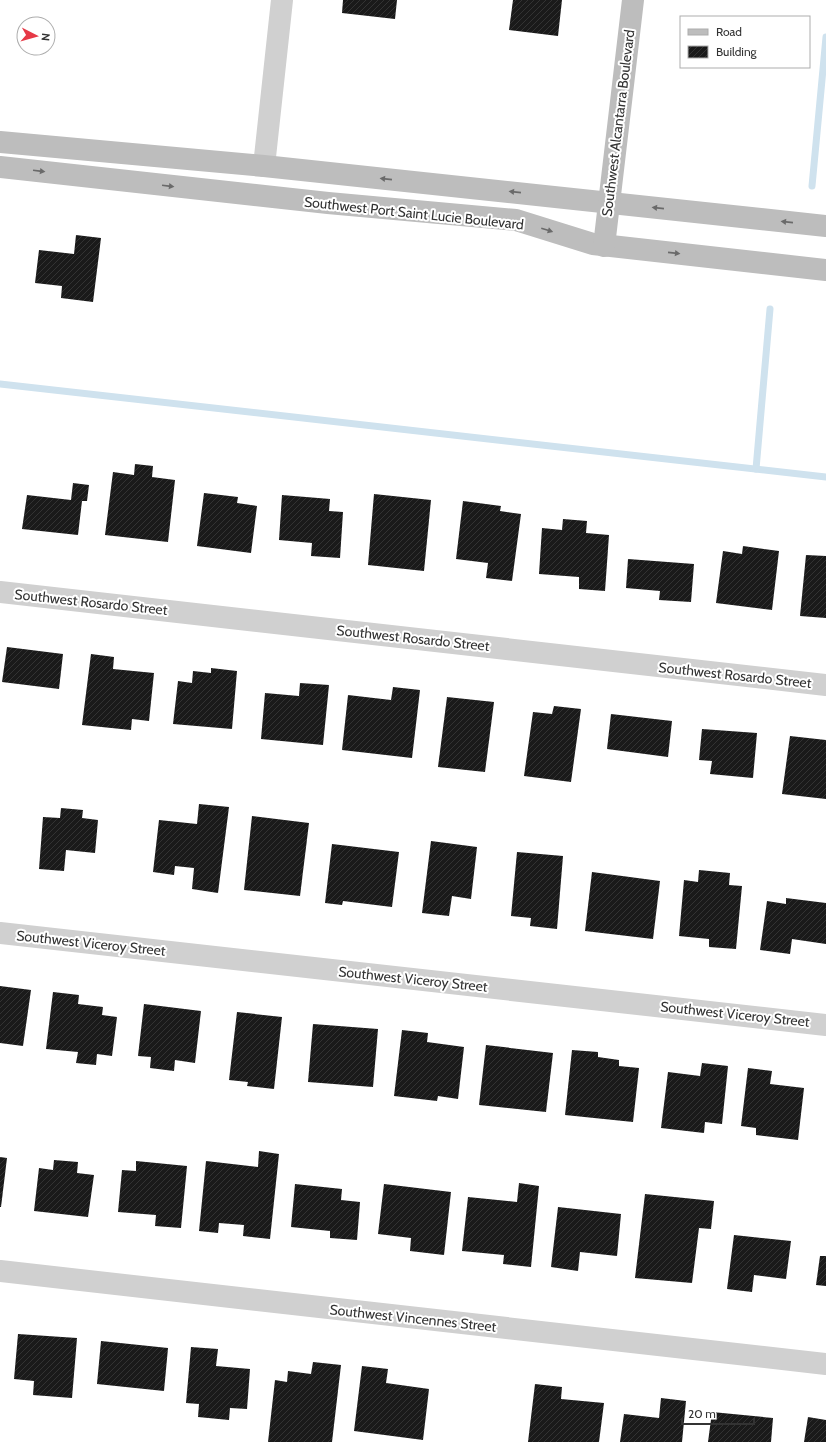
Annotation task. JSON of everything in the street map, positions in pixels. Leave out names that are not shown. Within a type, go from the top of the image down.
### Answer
[{"type":"main road","name":"Southwest Alcantarra Boulevard","points":[[604,246],[633,0]]},
{"type":"main road","points":[[0,142],[264,166],[826,226]]},
{"type":"main road","name":"Southwest Port Saint Lucie Boulevard","points":[[0,167],[313,202],[516,220],[604,246],[826,270]]},
{"type":"street","points":[[264,166],[282,0]]},
{"type":"street","name":"Southwest Rosardo Street","points":[[0,592],[826,685]]},
{"type":"street","name":"Southwest Viceroy Street","points":[[0,933],[826,1024]]},
{"type":"street","name":"Southwest Vincennes Street","points":[[0,1271],[826,1364]]},
{"type":"building","points":[[343,0],[397,0],[395,19],[342,13]]},
{"type":"building","points":[[513,0],[562,0],[558,36],[509,30]]},
{"type":"building","points":[[76,235],[101,238],[93,302],[61,298],[62,286],[35,283],[39,250],[74,254]]},
{"type":"building","points":[[135,464],[153,466],[152,477],[175,480],[168,542],[105,535],[113,472],[134,475]]},
{"type":"building","points":[[73,483],[89,485],[87,501],[82,501],[78,535],[22,529],[27,495],[71,500]]},
{"type":"building","points":[[204,493],[238,497],[237,503],[257,506],[251,553],[197,546]]},
{"type":"building","points":[[374,494],[431,500],[424,571],[368,565]]},
{"type":"building","points":[[282,495],[330,499],[329,511],[343,512],[340,558],[311,556],[312,543],[279,540]]},
{"type":"building","points":[[463,501],[501,506],[500,511],[521,514],[512,581],[486,578],[488,563],[456,559]]},
{"type":"building","points":[[563,519],[587,521],[586,533],[609,535],[605,591],[579,589],[579,577],[539,574],[542,528],[562,530]]},
{"type":"building","points":[[743,546],[779,551],[772,610],[716,603],[723,551],[742,554]]},
{"type":"building","points":[[806,555],[826,556],[826,618],[800,616]]},
{"type":"building","points":[[628,559],[694,564],[691,602],[659,600],[660,591],[626,588]]},
{"type":"building","points":[[7,647],[63,654],[59,689],[2,682]]},
{"type":"building","points":[[91,654],[114,657],[113,669],[154,673],[149,721],[132,719],[131,730],[82,725]]},
{"type":"building","points":[[211,668],[237,671],[232,729],[173,724],[178,681],[192,683],[193,671],[211,673]]},
{"type":"building","points":[[300,683],[329,685],[323,745],[261,739],[265,693],[299,696]]},
{"type":"building","points":[[393,687],[420,690],[412,758],[342,750],[348,695],[391,700]]},
{"type":"building","points":[[447,697],[494,702],[485,772],[438,767]]},
{"type":"building","points":[[554,706],[581,709],[571,782],[524,776],[533,712],[552,714]]},
{"type":"building","points":[[611,714],[672,721],[668,757],[607,749]]},
{"type":"building","points":[[702,729],[757,733],[753,778],[710,774],[712,761],[699,760]]},
{"type":"building","points":[[790,736],[826,740],[826,799],[782,794]]},
{"type":"building","points":[[199,804],[229,807],[218,893],[192,889],[194,868],[175,866],[174,875],[153,872],[159,820],[197,824]]},
{"type":"building","points":[[61,808],[83,810],[82,818],[98,820],[95,853],[66,850],[64,871],[39,869],[43,817],[60,818]]},
{"type":"building","points":[[252,816],[309,823],[300,896],[244,890]]},
{"type":"building","points":[[431,841],[477,847],[471,899],[452,896],[449,916],[422,913]]},
{"type":"building","points":[[332,844],[399,852],[392,907],[343,901],[342,905],[325,903]]},
{"type":"building","points":[[517,852],[563,856],[557,929],[530,926],[531,918],[511,916]]},
{"type":"building","points":[[699,870],[730,873],[729,885],[742,886],[736,949],[709,947],[709,939],[679,936],[684,880],[698,882]]},
{"type":"building","points":[[592,872],[660,881],[653,939],[585,931]]},
{"type":"building","points":[[786,898],[826,903],[826,944],[792,939],[790,954],[760,950],[767,901],[786,904]]},
{"type":"building","points":[[0,986],[31,990],[23,1046],[0,1043]]},
{"type":"building","points":[[53,992],[79,995],[78,1004],[103,1007],[102,1015],[117,1017],[112,1056],[97,1054],[96,1065],[76,1063],[78,1052],[46,1049]]},
{"type":"building","points":[[144,1004],[201,1011],[195,1063],[175,1060],[174,1071],[150,1068],[151,1057],[138,1056]]},
{"type":"building","points":[[237,1012],[282,1017],[274,1089],[247,1086],[248,1082],[229,1080]]},
{"type":"building","points":[[313,1024],[378,1029],[373,1087],[308,1082]]},
{"type":"building","points":[[402,1030],[428,1033],[427,1042],[464,1047],[458,1099],[438,1096],[437,1101],[394,1096]]},
{"type":"building","points":[[486,1045],[553,1053],[546,1112],[479,1105]]},
{"type":"building","points":[[572,1050],[598,1052],[598,1057],[619,1060],[619,1066],[639,1068],[633,1122],[565,1115]]},
{"type":"building","points":[[702,1063],[728,1066],[722,1124],[705,1122],[704,1133],[661,1128],[668,1072],[700,1076]]},
{"type":"building","points":[[748,1068],[772,1071],[770,1084],[804,1088],[798,1140],[756,1135],[756,1128],[741,1126]]},
{"type":"building","points":[[259,1151],[279,1154],[270,1239],[243,1236],[244,1225],[219,1223],[218,1233],[199,1231],[206,1161],[258,1167]]},
{"type":"building","points":[[0,1157],[7,1158],[1,1207],[0,1207]]},
{"type":"building","points":[[54,1160],[78,1162],[77,1173],[94,1175],[88,1217],[34,1211],[39,1168],[53,1170]]},
{"type":"building","points":[[136,1161],[187,1166],[181,1228],[155,1226],[156,1215],[118,1212],[122,1170],[136,1171]]},
{"type":"building","points":[[519,1183],[539,1186],[531,1267],[503,1264],[504,1255],[462,1251],[468,1197],[517,1202]]},
{"type":"building","points":[[295,1184],[342,1189],[341,1200],[360,1202],[357,1240],[330,1238],[330,1231],[291,1227]]},
{"type":"building","points":[[384,1184],[451,1192],[444,1255],[410,1251],[411,1238],[378,1234]]},
{"type":"building","points":[[645,1194],[714,1201],[711,1229],[699,1228],[692,1283],[635,1278]]},
{"type":"building","points":[[558,1207],[621,1214],[617,1256],[580,1252],[578,1271],[551,1267]]},
{"type":"building","points":[[734,1235],[791,1241],[786,1279],[754,1275],[752,1292],[727,1289]]},
{"type":"building","points":[[820,1256],[826,1256],[826,1286],[816,1285]]},
{"type":"building","points":[[18,1334],[77,1338],[72,1398],[33,1395],[34,1381],[14,1379]]},
{"type":"building","points":[[101,1341],[168,1348],[164,1391],[97,1384]]},
{"type":"building","points":[[191,1347],[218,1349],[216,1366],[250,1369],[247,1409],[230,1408],[229,1420],[198,1417],[199,1404],[186,1403]]},
{"type":"building","points":[[313,1362],[341,1365],[332,1442],[268,1442],[275,1380],[287,1382],[288,1371],[311,1374]]},
{"type":"building","points":[[362,1366],[388,1369],[386,1383],[429,1389],[423,1440],[354,1431]]},
{"type":"building","points":[[535,1384],[562,1387],[561,1399],[604,1403],[599,1442],[528,1442]]},
{"type":"building","points":[[661,1398],[686,1401],[682,1442],[620,1442],[624,1414],[659,1418]]},
{"type":"building","points":[[712,1412],[773,1418],[771,1442],[708,1442]]},
{"type":"building","points":[[808,1417],[826,1420],[826,1442],[804,1442]]},
{"type":"waterway","points":[[812,186],[826,37]]},
{"type":"waterway","points":[[756,469],[770,309]]},
{"type":"waterway","points":[[0,384],[826,477]]}]
